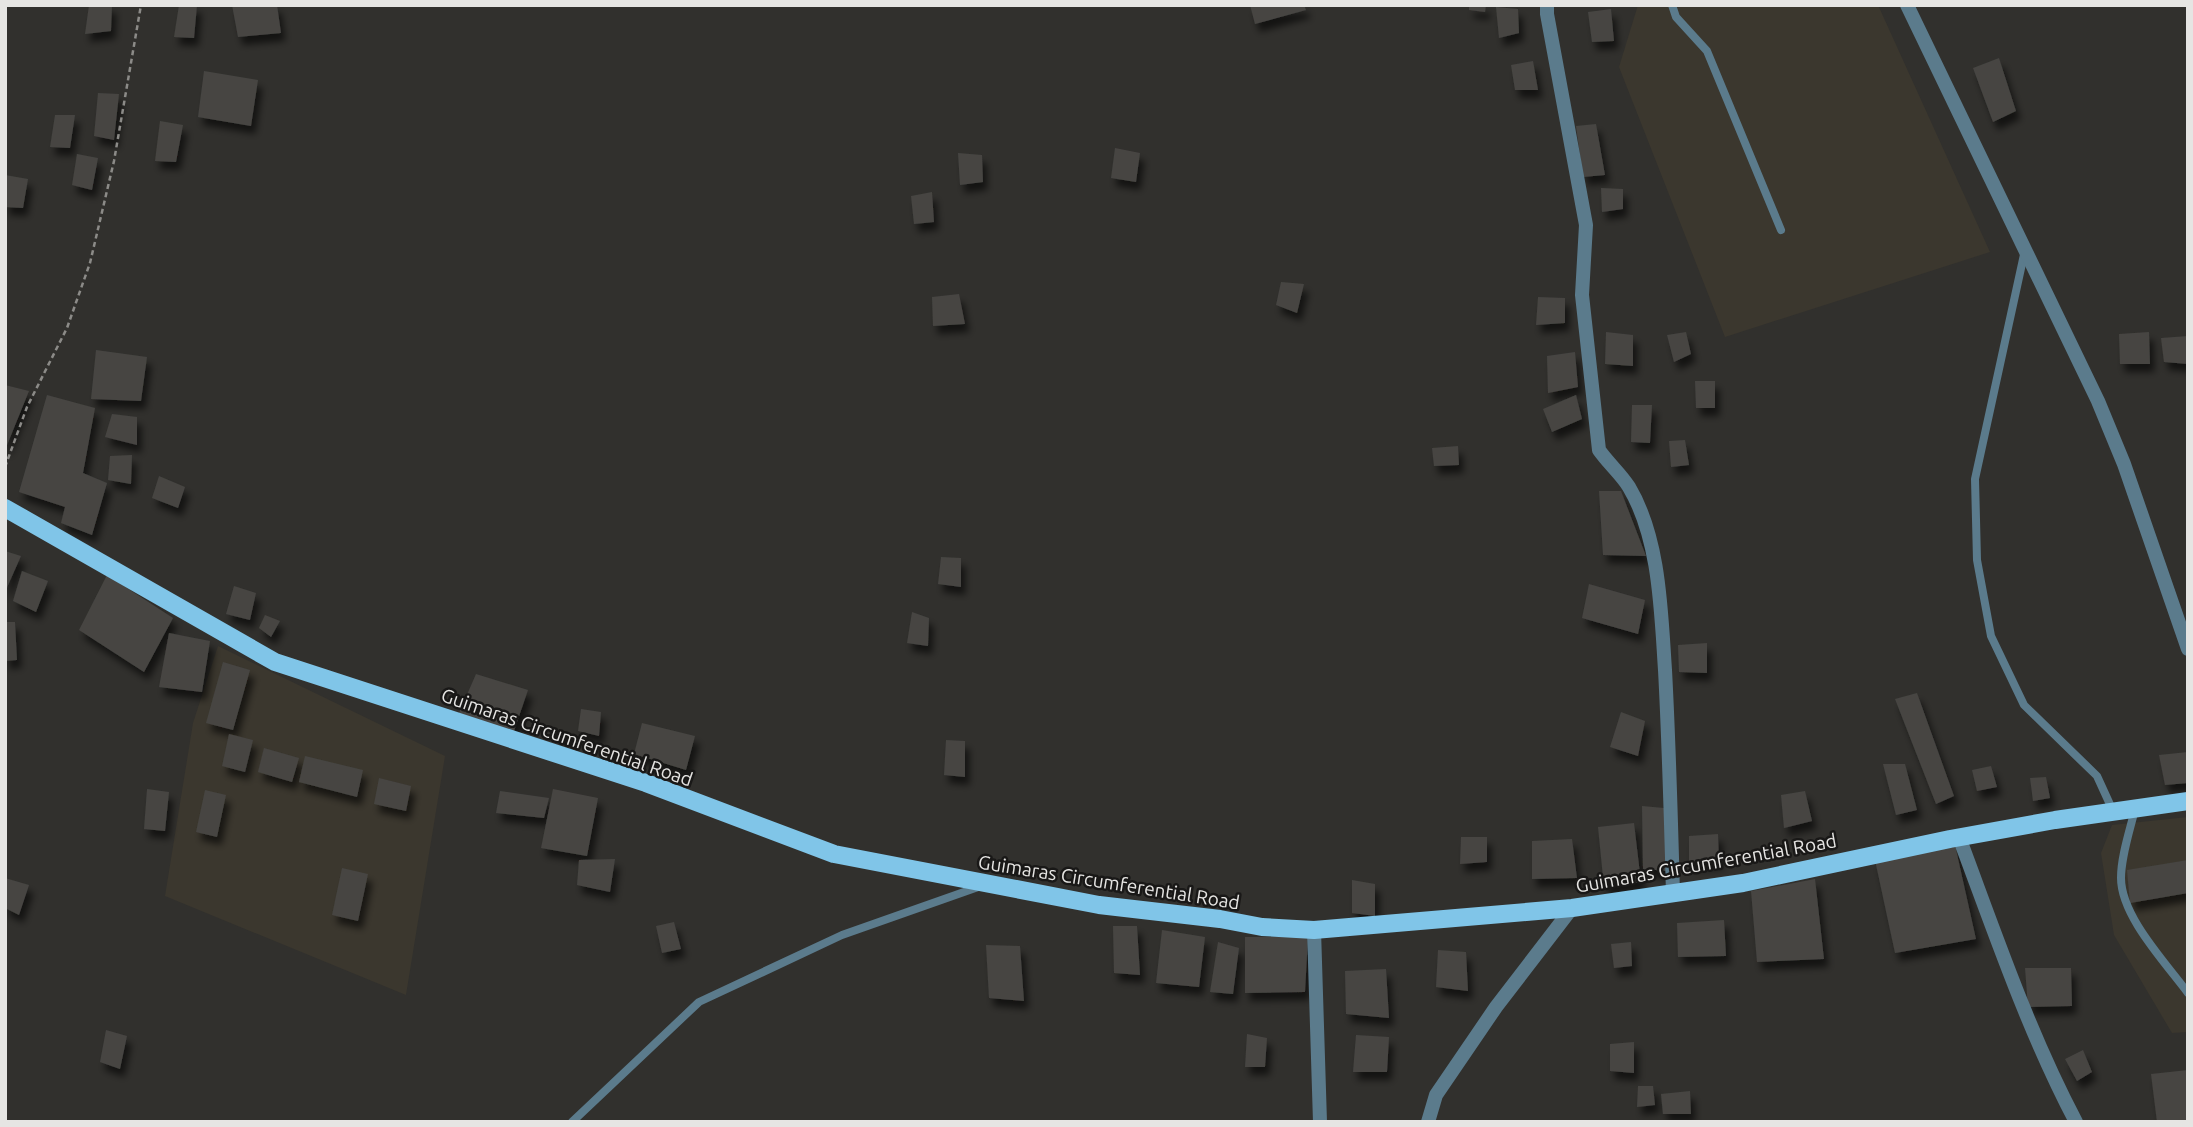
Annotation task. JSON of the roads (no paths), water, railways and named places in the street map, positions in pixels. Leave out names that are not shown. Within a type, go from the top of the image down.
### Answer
[{"type":"main road","name":"Guimaras Circumferential Road","points":[[5,508],[275,663],[646,783],[834,854],[1099,905],[1220,919],[1262,927],[1314,930],[1572,908],[1743,883],[1959,837],[2188,801]]},
{"type":"street","points":[[1547,5],[1586,225],[1583,295],[1599,450],[1629,486],[1644,523],[1658,573],[1670,758],[1673,894]]},
{"type":"street","points":[[1907,5],[2093,390],[2124,464],[2188,649]]},
{"type":"street","points":[[1959,837],[2030,1025],[2057,1087],[2076,1122]]},
{"type":"street","points":[[1428,1122],[1436,1095],[1496,1007],[1572,908]]},
{"type":"street","points":[[1314,930],[1321,1122]]},
{"type":"lane","points":[[1672,5],[1676,17],[1707,51],[1781,230]]},
{"type":"lane","points":[[2025,247],[1975,480],[1977,559],[1991,636],[2024,705],[2097,776],[2113,811]]},
{"type":"lane","points":[[2135,809],[2120,875],[2123,898],[2130,915],[2188,993]]},
{"type":"lane","points":[[572,1122],[699,1002],[842,935],[984,885]]}]
